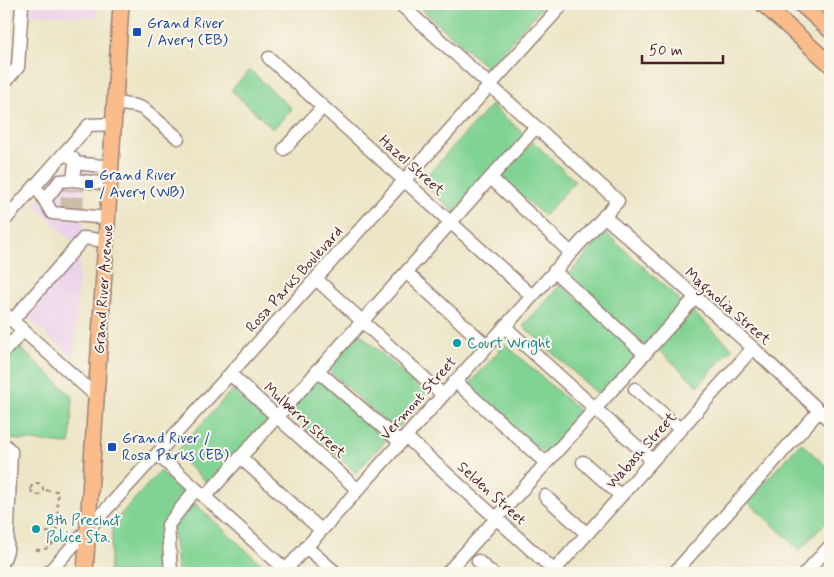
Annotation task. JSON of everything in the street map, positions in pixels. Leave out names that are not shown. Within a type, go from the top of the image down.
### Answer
[{"type":"main road","name":"Grand River Avenue","points":[[84,573],[121,4]]},
{"type":"main road","points":[[763,4],[830,64]]},
{"type":"main road","points":[[802,4],[830,30]]},
{"type":"street","points":[[4,83],[18,67],[22,4]]},
{"type":"street","points":[[171,573],[168,525],[240,457],[536,127],[400,4]]},
{"type":"street","name":"Rosa Parks Boulevard","points":[[48,573],[563,4]]},
{"type":"street","name":"Hazel Street","points":[[269,58],[532,296]]},
{"type":"street","points":[[115,103],[144,109],[178,138]]},
{"type":"street","points":[[284,149],[323,107]]},
{"type":"street","points":[[4,220],[89,125],[114,124]]},
{"type":"street","name":"Vermont Street","points":[[284,572],[618,201],[536,127]]},
{"type":"street","points":[[64,154],[73,158],[75,163],[73,186]]},
{"type":"street","points":[[75,163],[111,167]]},
{"type":"street","points":[[491,178],[571,253]]},
{"type":"street","points":[[44,200],[60,181],[73,186],[110,184]]},
{"type":"street","points":[[34,187],[52,212],[71,212],[108,218]]},
{"type":"street","name":"Magnolia Street","points":[[604,216],[753,348],[830,421]]},
{"type":"street","points":[[96,396],[8,317],[84,238],[106,241]]},
{"type":"street","points":[[554,271],[645,354]]},
{"type":"street","points":[[406,272],[487,346]]},
{"type":"street","points":[[316,279],[443,394]]},
{"type":"street","points":[[447,573],[695,298]]},
{"type":"street","points":[[505,327],[652,460]]},
{"type":"street","points":[[4,351],[23,331]]},
{"type":"street","name":"Wabash Street","points":[[554,572],[753,348]]},
{"type":"street","name":"Selden Street","points":[[317,370],[403,439],[554,572]]},
{"type":"street","name":"Mulberry Street","points":[[230,374],[358,490]]},
{"type":"street","points":[[455,381],[546,463]]},
{"type":"street","points":[[635,388],[681,430]]},
{"type":"street","points":[[674,573],[819,411]]},
{"type":"street","points":[[4,444],[11,451],[7,551],[4,558]]},
{"type":"street","points":[[157,454],[284,572]]},
{"type":"street","points":[[240,457],[321,530]]},
{"type":"street","points":[[583,462],[621,496]]},
{"type":"street","points":[[545,496],[587,534]]},
{"type":"street","points":[[805,573],[830,546]]},
{"type":"street","points":[[306,547],[336,573]]},
{"type":"street","points":[[478,561],[492,573]]},
{"type":"path","points":[[37,482],[42,485],[43,490],[41,494],[36,495],[31,492],[31,487],[37,482]]},
{"type":"path","points":[[36,550],[50,547],[54,541],[55,533],[58,492],[43,490]]},
{"type":"path","points":[[46,532],[55,533]]},
{"type":"shaded area","points":[[30,4],[97,4],[96,17],[29,14]]},
{"type":"shaded area","points":[[83,150],[87,152],[83,234],[73,242],[34,205]]},
{"type":"shaded area","points":[[80,250],[74,358],[23,314]]},
{"type":"green space","points":[[416,4],[545,4],[487,68]]},
{"type":"green space","points":[[250,70],[292,109],[273,129],[231,90]]},
{"type":"green space","points":[[491,105],[525,135],[455,213],[421,182]]},
{"type":"green space","points":[[533,142],[575,181],[544,216],[501,177]]},
{"type":"green space","points":[[606,233],[683,303],[645,346],[567,276]]},
{"type":"green space","points":[[561,284],[638,354],[600,396],[523,326]]},
{"type":"green space","points":[[691,310],[732,348],[698,386],[657,348]]},
{"type":"green space","points":[[359,333],[427,395],[395,431],[326,368]]},
{"type":"green space","points":[[16,344],[73,397],[70,444],[8,439],[4,436],[4,358]]},
{"type":"green space","points":[[505,344],[583,414],[546,455],[468,386]]},
{"type":"green space","points":[[320,376],[388,438],[356,473],[288,410]]},
{"type":"green space","points":[[232,390],[267,422],[210,485],[175,454]]},
{"type":"green space","points":[[801,443],[830,470],[830,518],[800,550],[747,501]]},
{"type":"green space","points":[[160,471],[186,496],[164,527],[167,573],[109,573],[113,523]]},
{"type":"green space","points":[[192,501],[268,570],[265,573],[178,573],[172,527]]},
{"type":"tunnel","points":[[66,209],[68,189]]},
{"type":"tunnel","points":[[77,209],[78,189]]},
{"type":"place","name":"Grand River / Avery (EB)","points":[[137,32]]},
{"type":"place","name":"Grand River / Avery (WB)","points":[[89,184]]},
{"type":"place","name":"Court Wright","points":[[457,343]]},
{"type":"place","name":"Grand River / Rosa Parks (EB)","points":[[112,447]]},
{"type":"place","name":"8th Precinct Police Sta.","points":[[36,529]]}]
